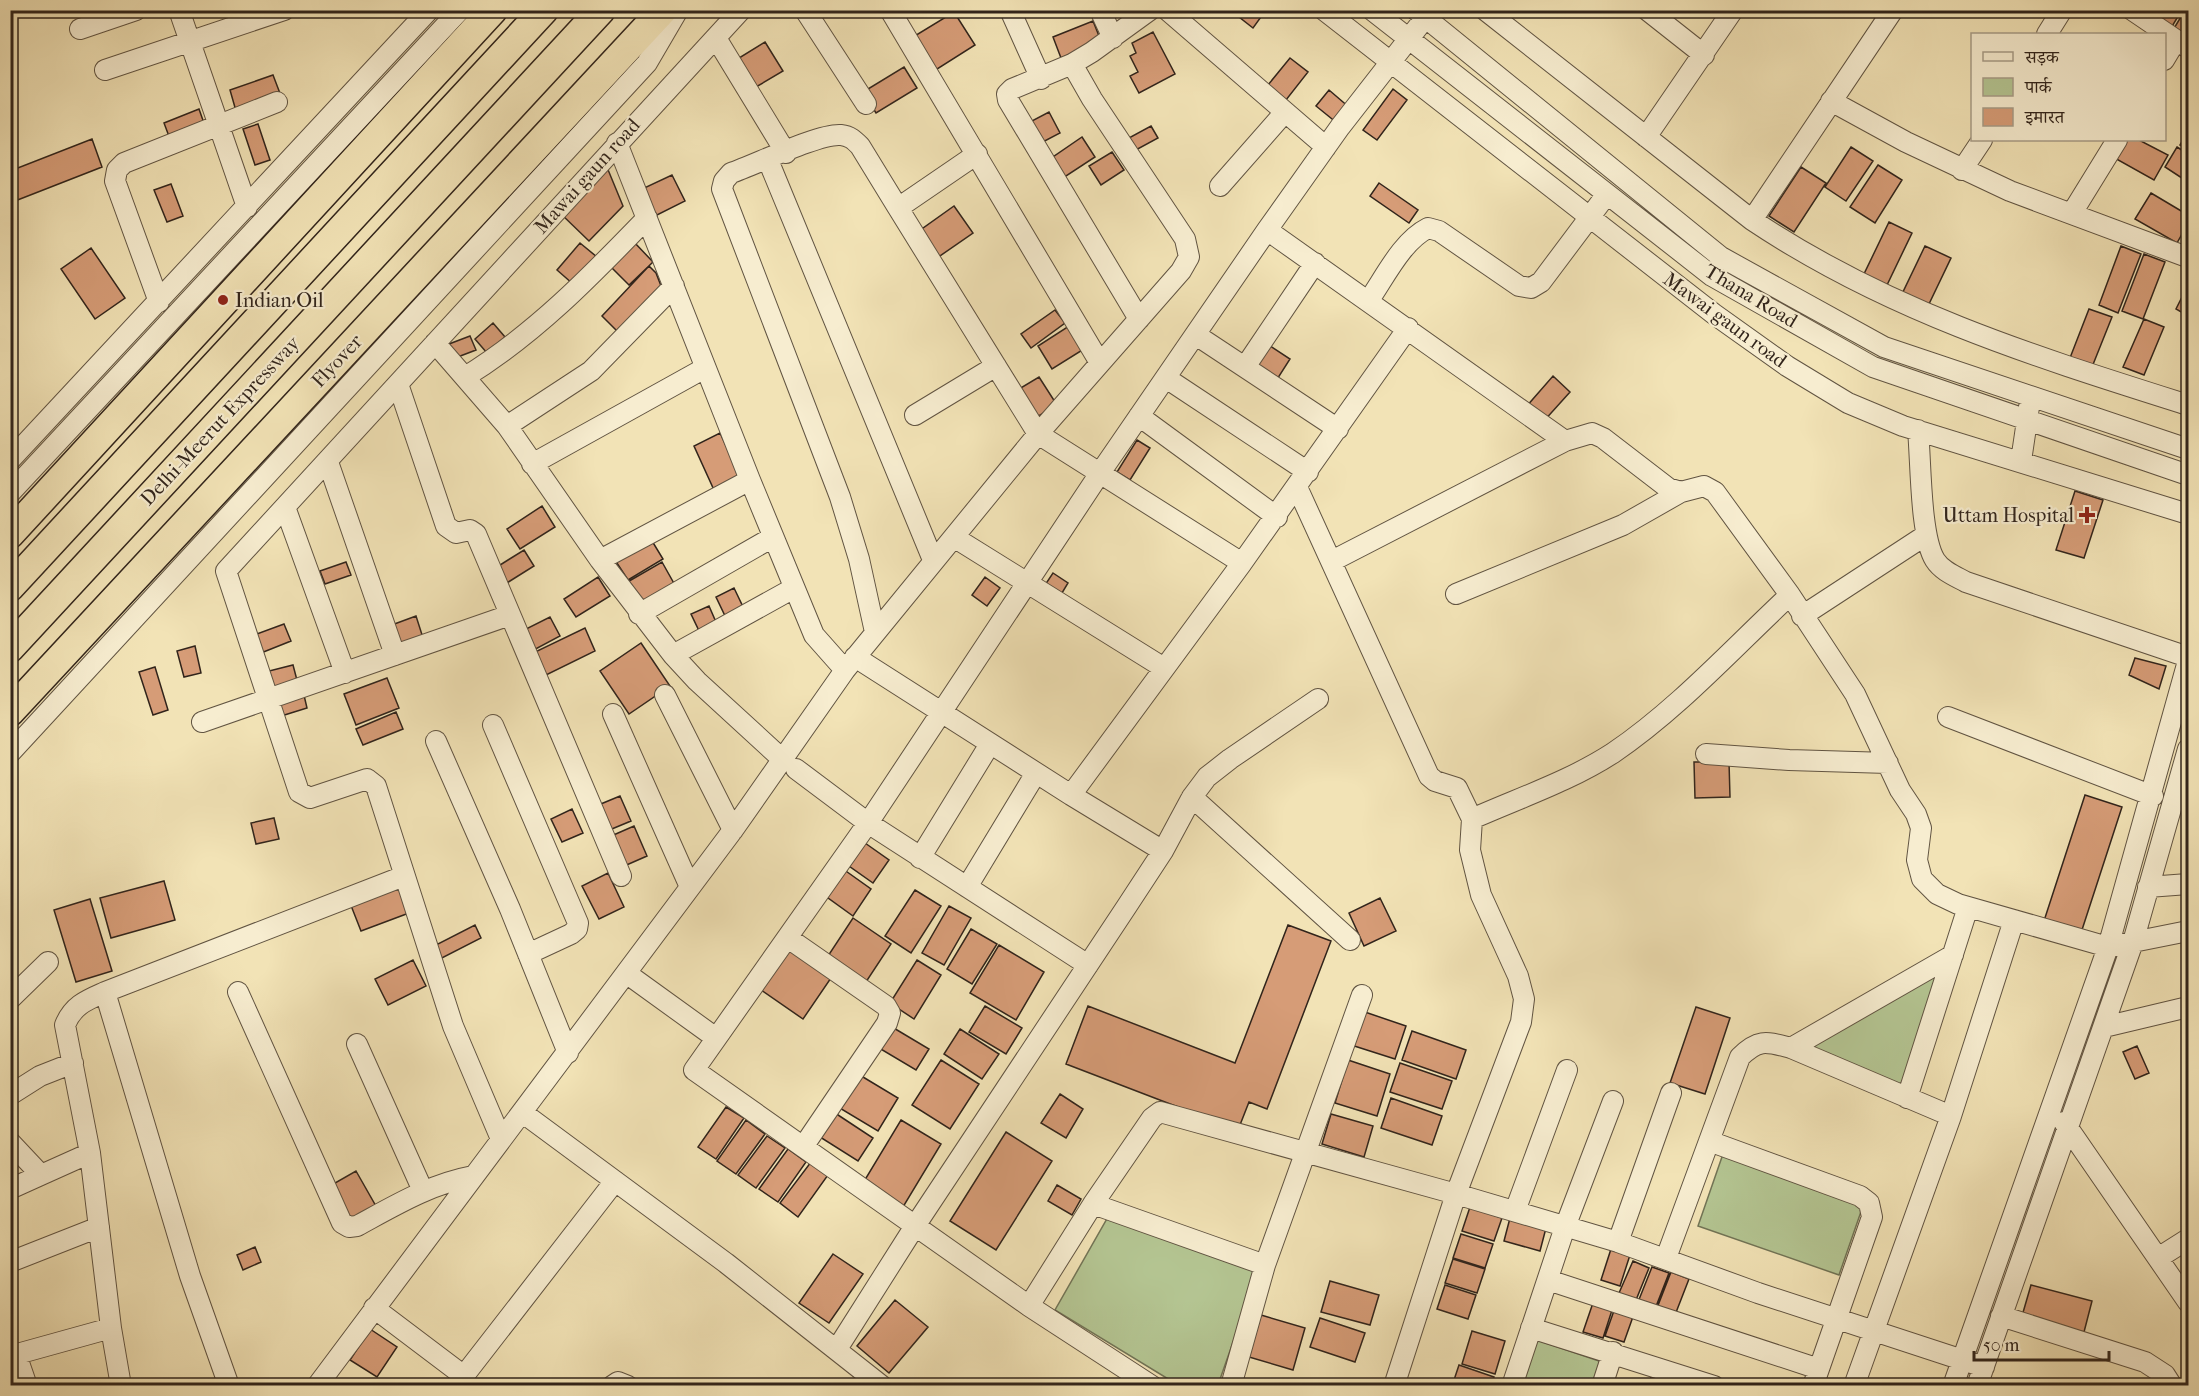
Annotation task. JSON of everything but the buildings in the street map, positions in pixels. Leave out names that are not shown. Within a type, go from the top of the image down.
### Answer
[{"type":"highway","points":[[10,534],[493,10]]},
{"type":"highway","name":"Delhi-Meerut Expressway","points":[[10,587],[544,10]]},
{"type":"highway","name":"Delhi-Meerut Expressway","points":[[10,648],[601,10]]},
{"type":"highway","name":"Flyover","points":[[10,712],[663,10]]},
{"type":"street","points":[[80,29],[136,10]]},
{"type":"street","points":[[179,10],[217,126],[247,207]]},
{"type":"street","points":[[105,70],[189,43],[249,16],[284,10]]},
{"type":"street","points":[[10,460],[429,10]]},
{"type":"street","points":[[10,493],[460,10]]},
{"type":"street","points":[[10,753],[647,63],[678,10]]},
{"type":"street","name":"Mawai gaun road","points":[[270,699],[226,571],[741,10]]},
{"type":"street","points":[[805,10],[866,104]]},
{"type":"street","points":[[890,10],[1100,363]]},
{"type":"street","points":[[1010,10],[1041,79]]},
{"type":"street","points":[[1100,10],[1113,38]]},
{"type":"street","points":[[1139,319],[1008,100],[1008,94],[1012,90],[1072,64],[1113,38],[1150,10]]},
{"type":"street","points":[[1167,10],[1326,147]]},
{"type":"street","name":"Mawai gaun road","points":[[1323,10],[1589,218],[1787,366],[1848,403],[1918,430],[2188,514]]},
{"type":"street","name":"Thana Road","points":[[1372,10],[1712,276],[1873,367],[2188,475]]},
{"type":"street","points":[[1485,10],[1752,220],[1798,251],[1861,285],[1922,313],[2058,363],[2188,405]]},
{"type":"street","points":[[1647,10],[1704,55]]},
{"type":"street","points":[[1647,137],[1733,10]]},
{"type":"street","points":[[1752,220],[1893,10]]},
{"type":"street","points":[[2048,33],[2062,10]]},
{"type":"street","points":[[2132,10],[2166,33]]},
{"type":"street","points":[[1152,1386],[1029,1306],[694,1070],[868,823],[1028,586],[1139,416],[1326,147],[1408,40],[1420,14]]},
{"type":"street","name":"Thana Road","points":[[1420,14],[1721,257],[1884,347],[2188,449]]},
{"type":"street","points":[[2166,33],[2182,44],[2166,58]]},
{"type":"street","points":[[716,38],[786,153]]},
{"type":"street","points":[[317,1386],[472,1176],[568,1053],[690,886],[788,764],[850,663],[1038,434],[1181,271],[1189,257],[1189,247],[1072,64]]},
{"type":"street","points":[[1831,101],[1905,142],[2010,191],[2187,257],[2188,254]]},
{"type":"street","points":[[159,302],[116,181],[117,170],[124,163],[277,102]]},
{"type":"street","points":[[1220,186],[1285,112]]},
{"type":"street","points":[[875,632],[859,559],[840,497],[810,414],[724,198],[724,181],[731,173],[822,138],[840,135],[852,138],[1038,434],[1242,563]]},
{"type":"street","points":[[1962,170],[1981,141]]},
{"type":"street","points":[[2072,213],[2116,141]]},
{"type":"street","points":[[617,143],[705,368],[814,635],[850,663],[942,714],[1162,851]]},
{"type":"street","points":[[897,208],[977,154]]},
{"type":"street","points":[[768,160],[933,560]]},
{"type":"street","points":[[1369,300],[1409,244],[1419,233],[1428,228],[1439,231],[1519,286],[1531,288],[1541,282],[1607,194]]},
{"type":"street","points":[[465,377],[503,354],[536,328],[647,218]]},
{"type":"street","points":[[1268,230],[1566,441]]},
{"type":"street","points":[[1245,367],[1315,263]]},
{"type":"street","points":[[507,426],[591,371],[674,286]]},
{"type":"street","points":[[1071,795],[1277,517],[1408,328]]},
{"type":"street","points":[[1196,334],[1338,429]]},
{"type":"street","points":[[435,343],[507,426],[639,614],[697,681],[788,764],[868,823],[1088,965]]},
{"type":"street","points":[[915,415],[996,366]]},
{"type":"street","points":[[532,464],[705,368]]},
{"type":"street","points":[[1166,378],[1303,480],[1332,561],[1429,776],[1435,781],[1457,788],[1472,819],[1470,850],[1473,869],[1481,895],[1518,976],[1524,999],[1521,1022],[1456,1194],[1394,1386]]},
{"type":"street","points":[[398,384],[446,526],[456,533],[470,530],[476,534],[621,876]]},
{"type":"street","points":[[2021,461],[2025,418],[2033,396]]},
{"type":"street","points":[[1139,416],[1277,517]]},
{"type":"street","points":[[1918,430],[1926,535],[1935,560],[1947,572],[1966,582],[2188,659],[2153,796],[2108,948],[1953,1386]]},
{"type":"street","points":[[1332,561],[1581,434],[1598,435],[1655,480],[1681,492]]},
{"type":"street","points":[[328,462],[395,655]]},
{"type":"street","points":[[600,560],[750,480]]},
{"type":"street","points":[[1456,594],[1623,525],[1681,492],[1704,486],[1715,492],[1790,595],[1855,694],[1921,828],[1917,860],[1922,879],[1937,894],[1968,907],[2108,948],[2188,931]]},
{"type":"street","points":[[285,507],[345,673]]},
{"type":"street","points":[[1802,616],[1926,535]]},
{"type":"street","points":[[639,614],[773,537]]},
{"type":"street","points":[[960,542],[1164,668]]},
{"type":"street","points":[[673,655],[794,588]]},
{"type":"street","points":[[1472,819],[1562,780],[1612,753],[1660,716],[1790,595]]},
{"type":"street","points":[[202,722],[510,615]]},
{"type":"street","points":[[665,695],[733,830]]},
{"type":"street","points":[[270,699],[299,792],[310,798],[360,780],[371,781],[376,786],[453,1026],[501,1139]]},
{"type":"street","points":[[837,1349],[915,1226],[1162,851],[1191,797],[1208,777],[1230,759],[1318,699]]},
{"type":"street","points":[[613,714],[690,886]]},
{"type":"street","points":[[1948,717],[2153,796]]},
{"type":"street","points":[[493,725],[578,923],[577,929],[572,934],[528,954]]},
{"type":"street","points":[[436,741],[568,1053]]},
{"type":"street","points":[[920,858],[990,744]]},
{"type":"street","points":[[1977,1386],[2133,942],[2188,749]]},
{"type":"street","points":[[1706,754],[1790,760],[1888,763]]},
{"type":"street","points":[[966,887],[1036,773]]},
{"type":"street","points":[[1191,797],[1350,940]]},
{"type":"street","points":[[121,1386],[111,1328],[90,1153],[65,1025],[70,1013],[79,1004],[105,992],[404,876]]},
{"type":"street","points":[[2148,886],[2188,884]]},
{"type":"street","points":[[1907,1098],[1968,907]]},
{"type":"street","points":[[1854,1386],[1951,1116],[2014,920]]},
{"type":"street","points":[[788,938],[886,1006],[890,1013],[887,1023],[803,1147]]},
{"type":"street","points":[[1791,1048],[1953,955]]},
{"type":"street","points":[[10,999],[48,962]]},
{"type":"street","points":[[626,973],[716,1038]]},
{"type":"street","points":[[105,992],[190,1276],[229,1386]]},
{"type":"street","points":[[238,992],[342,1223],[349,1227],[357,1226],[423,1191],[450,1180],[472,1176]]},
{"type":"street","points":[[1231,1386],[1265,1265],[1362,995]]},
{"type":"street","points":[[2104,1027],[2188,1007]]},
{"type":"street","points":[[1666,1258],[1740,1057],[1752,1045],[1766,1042],[1791,1048],[1951,1116]]},
{"type":"street","points":[[357,1044],[423,1191]]},
{"type":"street","points":[[10,1095],[40,1076],[73,1063]]},
{"type":"street","points":[[1515,1210],[1567,1070]]},
{"type":"street","points":[[1618,1242],[1671,1093]]},
{"type":"street","points":[[1512,1386],[1565,1227],[1613,1101]]},
{"type":"street","points":[[2052,1105],[2188,1302]]},
{"type":"street","points":[[1029,1306],[1093,1204],[1152,1118],[1160,1112],[1515,1210],[1666,1258],[1836,1319],[1983,1367]]},
{"type":"street","points":[[523,1113],[837,1349],[882,1386]]},
{"type":"street","points":[[1548,1280],[1816,1377],[1872,1217],[1869,1203],[1860,1196],[1709,1141]]},
{"type":"street","points":[[10,1142],[41,1175]]},
{"type":"street","points":[[10,1189],[90,1153]]},
{"type":"street","points":[[374,1308],[460,1381],[615,1181]]},
{"type":"street","points":[[1093,1204],[1265,1265]]},
{"type":"street","points":[[10,1262],[99,1227]]},
{"type":"street","points":[[2158,1258],[2188,1239]]},
{"type":"street","points":[[2001,1316],[2145,1362],[2165,1375],[2172,1386]]},
{"type":"street","points":[[27,1386],[13,1355],[111,1328]]},
{"type":"street","points":[[1532,1328],[1613,1352],[1706,1384]]},
{"type":"street","points":[[1602,1386],[1613,1352]]},
{"type":"street","points":[[612,1386],[618,1382],[628,1386]]},
{"type":"green space","points":[[1944,966],[1904,1091],[1801,1046]]},
{"type":"green space","points":[[1723,1154],[1864,1203],[1839,1275],[1698,1226]]},
{"type":"green space","points":[[1108,1217],[1259,1268],[1218,1385],[1178,1385],[1055,1310]]},
{"type":"green space","points":[[1537,1340],[1602,1362],[1594,1385],[1521,1386]]},
{"type":"place","name":"Indian Oil","points":[[223,300]]},
{"type":"place","name":"Uttam Hospital","points":[[2087,515]]}]
